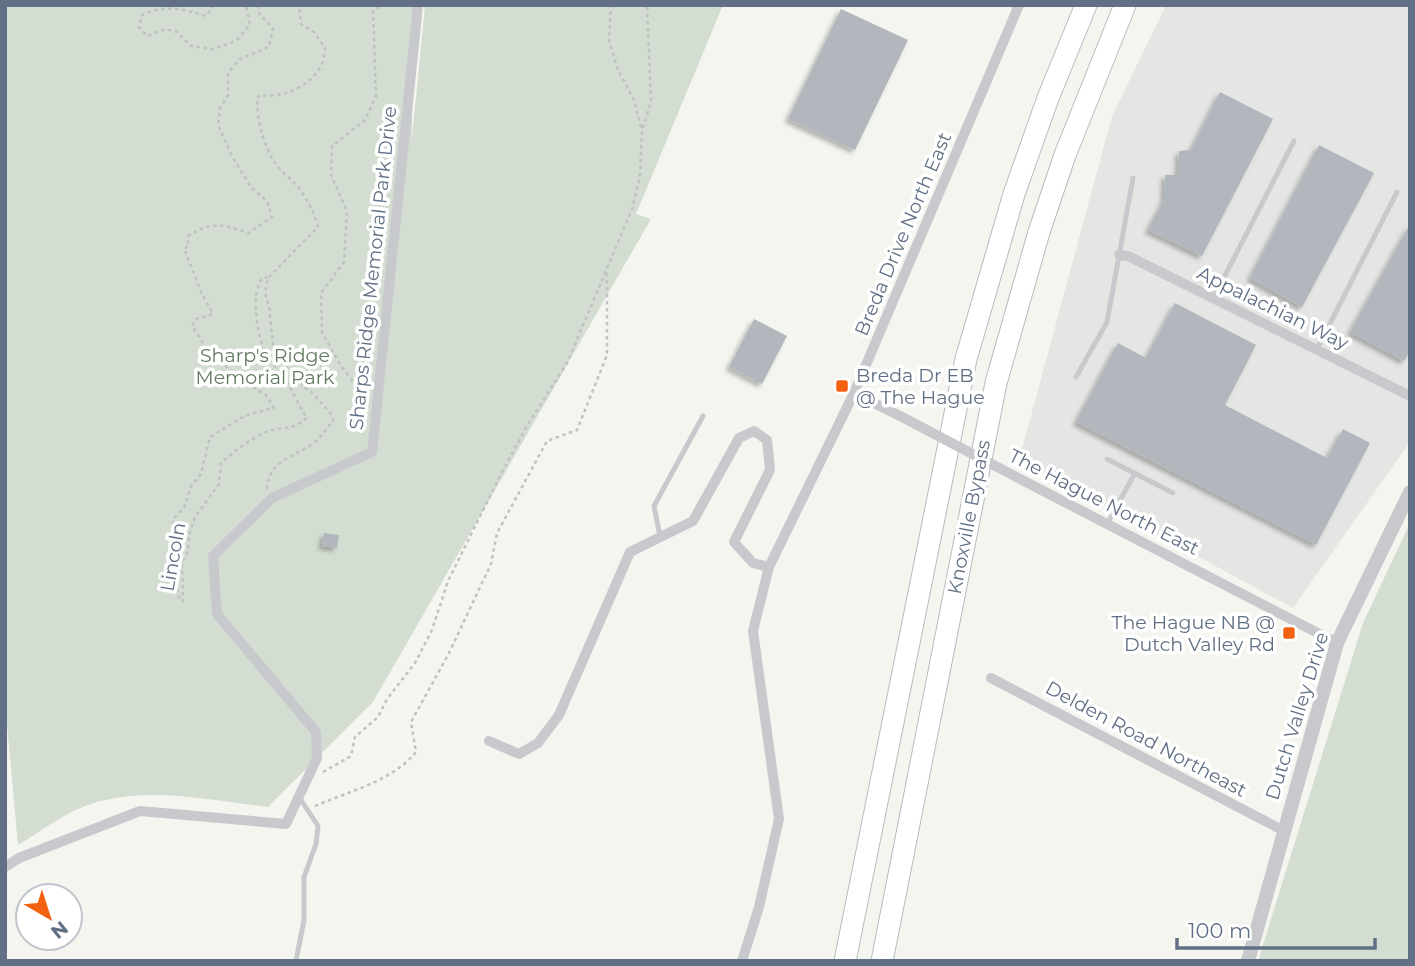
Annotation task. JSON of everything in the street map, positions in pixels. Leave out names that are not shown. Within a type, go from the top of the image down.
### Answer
[{"type":"highway","name":"Knoxville Bypass","points":[[845,961],[966,359],[1014,194],[1048,98],[1086,5]]},
{"type":"highway","name":"Knoxville Bypass","points":[[882,961],[996,383],[1035,244],[1065,155],[1125,5]]},
{"type":"street","name":"Sharps Ridge Memorial Park Drive","points":[[5,867],[19,858],[140,811],[286,824],[299,797],[317,758],[316,732],[217,614],[214,555],[272,498],[372,452],[418,5]]},
{"type":"street","name":"Breda Drive North East","points":[[742,961],[759,907],[779,819],[753,631],[769,568],[854,393],[1020,5]]},
{"type":"street","name":"Appalachian Way","points":[[1119,255],[1128,256],[1410,396]]},
{"type":"street","name":"The Hague North East","points":[[854,393],[1337,643]]},
{"type":"street","points":[[489,741],[519,754],[538,743],[559,715],[629,552],[694,521],[739,438],[754,431],[766,440],[770,470],[734,542],[753,563],[769,568]]},
{"type":"street","name":"Dutch Valley Drive","points":[[1248,961],[1337,643],[1410,492]]},
{"type":"street","name":"Delden Road Northeast","points":[[991,678],[1284,831]]},
{"type":"lane","points":[[1214,298],[1294,141]]},
{"type":"lane","points":[[1076,377],[1107,322],[1133,178]]},
{"type":"lane","points":[[1316,349],[1397,192]]},
{"type":"lane","points":[[660,536],[654,506],[703,416]]},
{"type":"lane","points":[[1107,459],[1173,492]]},
{"type":"lane","points":[[1107,524],[1135,473]]},
{"type":"lane","points":[[296,961],[304,920],[304,877],[316,844],[318,826],[299,797]]},
{"type":"path","points":[[214,5],[206,16],[187,10],[153,10],[142,15],[139,27],[147,36],[165,29],[177,33],[191,46],[213,49],[236,41],[250,25],[246,5]]},
{"type":"path","name":"Lincoln","points":[[258,5],[260,15],[273,28],[269,47],[240,59],[228,73],[228,95],[220,108],[218,125],[232,156],[251,187],[267,201],[272,217],[249,233],[220,224],[209,225],[188,236],[188,247],[184,248],[201,292],[213,314],[196,319],[192,326],[207,349],[240,380],[267,395],[274,408],[246,415],[210,437],[201,474],[191,486],[184,508],[175,517],[172,525],[179,549],[174,563],[174,580],[180,601],[183,601],[182,562],[187,555],[190,532],[195,517],[219,484],[221,463],[234,451],[265,433],[294,428],[307,418],[288,384],[268,359],[259,334],[255,291],[260,279],[268,278]]},
{"type":"path","points":[[272,498],[266,487],[276,465],[286,457],[312,445],[333,421],[331,414],[287,368],[274,344],[265,293],[268,278],[318,227],[313,209],[298,187],[275,164],[263,136],[257,111],[257,98],[261,95],[275,97],[298,89],[322,64],[325,48],[314,32],[300,24],[299,5]]},
{"type":"path","points":[[375,425],[362,411],[354,383],[322,333],[321,293],[344,262],[347,211],[331,175],[332,146],[365,120],[376,96],[373,11],[383,5]]},
{"type":"path","points":[[611,5],[609,40],[618,71],[634,100],[642,131]]},
{"type":"path","points":[[305,783],[351,756],[355,737],[378,717],[387,699],[415,663],[432,630],[449,581],[503,470],[566,363],[632,209],[640,177],[642,131],[651,101],[647,5]]},
{"type":"path","points":[[312,807],[396,770],[407,764],[416,752],[411,722],[491,564],[497,533],[547,442],[577,430],[593,393],[607,355],[607,265]]},
{"type":"shaded area","points":[[1166,5],[1410,5],[1410,442],[1293,608],[1019,460],[1112,116]]},
{"type":"green space","name":"Sharp's Ridge Memorial Park","points":[[5,5],[413,5],[412,138],[425,5],[723,5],[636,214],[651,219],[373,702],[268,807],[172,796],[124,797],[78,809],[18,845],[5,702]]},
{"type":"green space","points":[[1410,523],[1410,961],[1258,961],[1363,623]]},
{"type":"building","points":[[841,9],[908,40],[855,150],[788,119]]},
{"type":"building","points":[[1220,92],[1273,119],[1202,256],[1148,230],[1164,200],[1165,175],[1178,175],[1179,151],[1191,150]]},
{"type":"building","points":[[1319,145],[1374,173],[1302,307],[1250,278]]},
{"type":"building","points":[[1410,224],[1410,351],[1404,361],[1350,332]]},
{"type":"building","points":[[1175,303],[1256,345],[1225,405],[1327,458],[1343,429],[1370,443],[1316,545],[1076,422],[1118,343],[1146,358]]},
{"type":"building","points":[[754,319],[787,336],[762,384],[729,367]]},
{"type":"building","points":[[324,533],[339,535],[337,548],[322,546]]},
{"type":"place","name":"Breda Dr EB @ The Hague","points":[[842,386]]},
{"type":"place","name":"The Hague NB @ Dutch Valley Rd","points":[[1289,633]]}]
